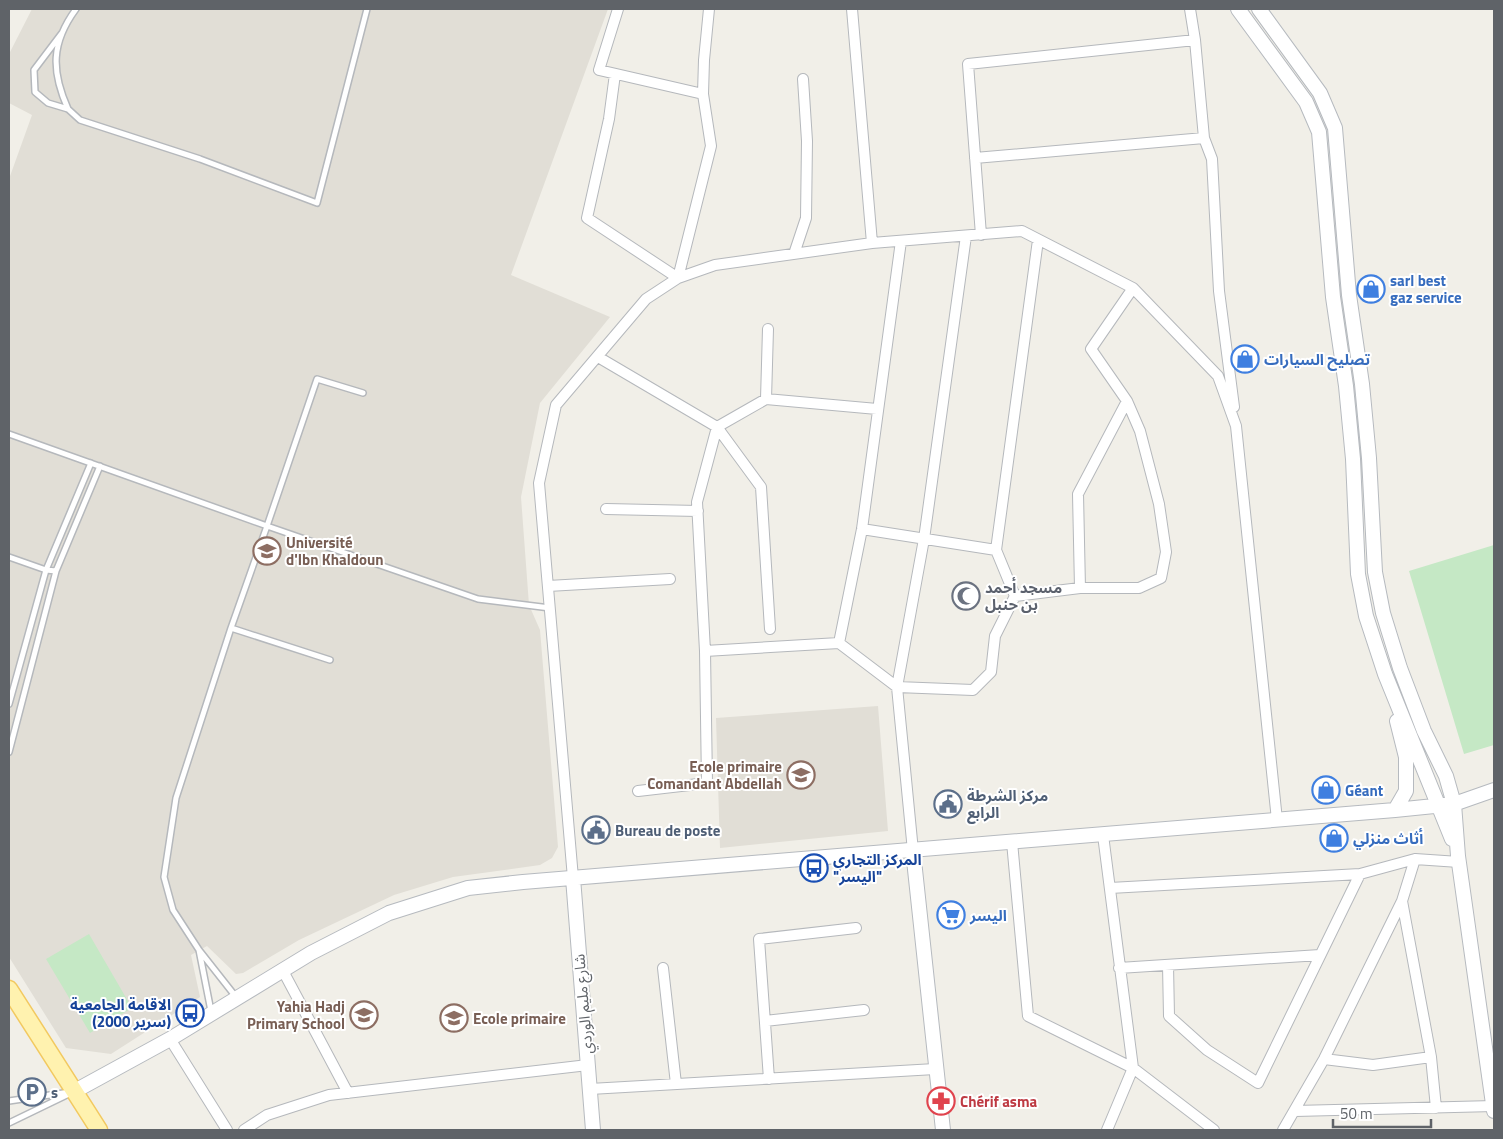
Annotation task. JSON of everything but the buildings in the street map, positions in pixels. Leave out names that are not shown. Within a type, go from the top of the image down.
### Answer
[{"type":"main road","points":[[9,990],[75,1091],[98,1130]]},
{"type":"street","points":[[618,9],[599,70],[703,94]]},
{"type":"street","points":[[678,278],[711,146],[703,94],[709,9]]},
{"type":"street","points":[[852,9],[872,243]]},
{"type":"street","points":[[1190,9],[1196,40],[1204,138],[1212,159],[1219,291],[1236,426],[1277,820]]},
{"type":"street","points":[[1238,9],[1306,102],[1319,132],[1333,297],[1346,386],[1353,459],[1358,574],[1366,616],[1388,683],[1406,757],[1406,791],[1396,810]]},
{"type":"street","points":[[1258,9],[1320,93],[1335,128],[1350,295],[1362,384],[1369,458],[1375,572],[1383,612],[1400,668],[1424,730],[1446,776],[1454,804],[1459,859],[1493,1086],[1494,1111]]},
{"type":"street","points":[[981,235],[968,64],[1196,40]]},
{"type":"street","points":[[615,74],[609,119],[587,218],[678,278]]},
{"type":"street","points":[[794,254],[806,218],[807,141],[803,79]]},
{"type":"street","points":[[1306,102],[1320,93]]},
{"type":"street","points":[[975,158],[1204,138]]},
{"type":"street","points":[[573,878],[539,483],[556,406],[646,299],[678,278],[715,265],[872,243],[1022,232],[1133,288],[1218,376],[1236,426]]},
{"type":"street","points":[[942,1130],[897,687],[924,539],[966,236]]},
{"type":"street","points":[[705,652],[838,643],[897,687],[973,690],[991,672],[995,636],[1015,596],[996,550],[1038,240]]},
{"type":"street","points":[[838,643],[862,529],[901,241]]},
{"type":"street","points":[[1015,596],[1080,588],[1139,588],[1161,578],[1166,552],[1159,504],[1140,431],[1127,401],[1092,349],[1133,288]]},
{"type":"street","points":[[766,399],[768,330]]},
{"type":"street","points":[[598,357],[717,427],[761,487],[770,630]]},
{"type":"street","points":[[638,791],[707,783],[705,652],[697,502],[717,427],[766,399],[877,409]]},
{"type":"street","points":[[1080,588],[1078,494],[1127,401]]},
{"type":"street","points":[[606,509],[698,511]]},
{"type":"street","points":[[862,529],[996,550]]},
{"type":"street","points":[[548,586],[670,579]]},
{"type":"street","points":[[1366,616],[1383,612]]},
{"type":"street","points":[[1388,683],[1440,806],[1459,859]]},
{"type":"street","points":[[75,1091],[170,1039],[282,969],[389,913],[424,900],[468,888],[1440,806],[1454,804],[1494,790]]},
{"type":"street","points":[[1103,835],[1119,968],[1134,1068],[1107,1130]]},
{"type":"street","points":[[1012,842],[1028,1016],[1134,1068],[1214,1130]]},
{"type":"street","points":[[1110,888],[1360,874],[1415,859],[1459,859]]},
{"type":"street","points":[[1283,1130],[1324,1059],[1402,901],[1415,859]]},
{"type":"street","points":[[1168,965],[1169,1016],[1207,1050],[1258,1083],[1360,874]]},
{"type":"street","name":"شارع مليم الوردي","points":[[573,878],[593,1130]]},
{"type":"street","points":[[1402,901],[1431,1057],[1436,1108]]},
{"type":"street","points":[[769,1079],[759,939],[856,928]]},
{"type":"street","points":[[1119,968],[1320,955]]},
{"type":"street","points":[[664,968],[676,1084]]},
{"type":"street","points":[[282,969],[348,1093]]},
{"type":"street","points":[[765,1021],[864,1010]]},
{"type":"street","points":[[170,1039],[227,1130]]},
{"type":"street","points":[[1324,1059],[1374,1065],[1431,1057]]},
{"type":"street","points":[[244,1130],[267,1115],[329,1095],[588,1065]]},
{"type":"street","points":[[590,1089],[935,1069]]},
{"type":"street","points":[[1295,1110],[1494,1106]]},
{"type":"lane","points":[[76,9],[55,49],[58,88],[68,109],[80,120],[200,159],[317,203],[367,9]]},
{"type":"lane","points":[[62,33],[34,70],[35,92],[48,103],[68,109]]},
{"type":"lane","points":[[236,997],[199,950],[173,910],[164,877],[176,798],[231,628],[317,379],[363,393]]},
{"type":"lane","points":[[9,434],[478,599],[550,608]]},
{"type":"lane","points":[[9,704],[46,570],[92,463]]},
{"type":"lane","points":[[9,752],[56,571],[100,466]]},
{"type":"lane","points":[[9,557],[46,570],[56,571]]},
{"type":"lane","points":[[231,628],[330,660]]},
{"type":"lane","points":[[199,950],[211,1013]]},
{"type":"lane","points":[[9,1101],[75,1091]]},
{"type":"lane","points":[[9,1123],[75,1091]]},
{"type":"shaded area","name":"Université d'Ibn Khaldoun","points":[[32,9],[608,9],[511,275],[610,317],[540,403],[521,497],[529,605],[540,630],[558,847],[552,858],[540,865],[453,877],[394,895],[299,940],[243,973],[236,974],[207,946],[191,955],[200,997],[111,1054],[66,1048],[9,957],[9,179],[32,115],[9,103],[9,54]]},
{"type":"shaded area","name":"Ecole primaire Comandant Abdellah","points":[[878,706],[888,831],[720,848],[716,718]]},
{"type":"green space","points":[[1494,545],[1494,745],[1464,754],[1409,571]]},
{"type":"green space","points":[[89,934],[132,1008],[90,1033],[46,959]]},
{"type":"place","name":"sarl best gaz service","points":[[1371,289]]},
{"type":"place","name":"تصليح السيارات","points":[[1245,359]]},
{"type":"place","name":"Université d'Ibn Khaldoun","points":[[267,551]]},
{"type":"place","name":"مسجد أحمد بن حنبل","points":[[966,596]]},
{"type":"place","name":"Ecole primaire Comandant Abdellah","points":[[801,775]]},
{"type":"place","name":"Géant","points":[[1326,790]]},
{"type":"place","name":"مركز الشرطة الرابع","points":[[948,804]]},
{"type":"place","name":"Bureau de poste","points":[[596,830]]},
{"type":"place","name":"أثاث منزلي","points":[[1334,838]]},
{"type":"place","name":"المركز التجاري \"اليسر\"","points":[[814,868]]},
{"type":"place","name":"اليسر","points":[[951,915]]},
{"type":"place","name":"الاقامة الجامعية (2000 سرير)","points":[[190,1013]]},
{"type":"place","name":"Yahia Hadj Primary School","points":[[364,1015]]},
{"type":"place","name":"Ecole primaire","points":[[454,1018]]},
{"type":"place","name":"s","points":[[32,1092]]},
{"type":"place","name":"Chérif asma","points":[[941,1101]]}]
